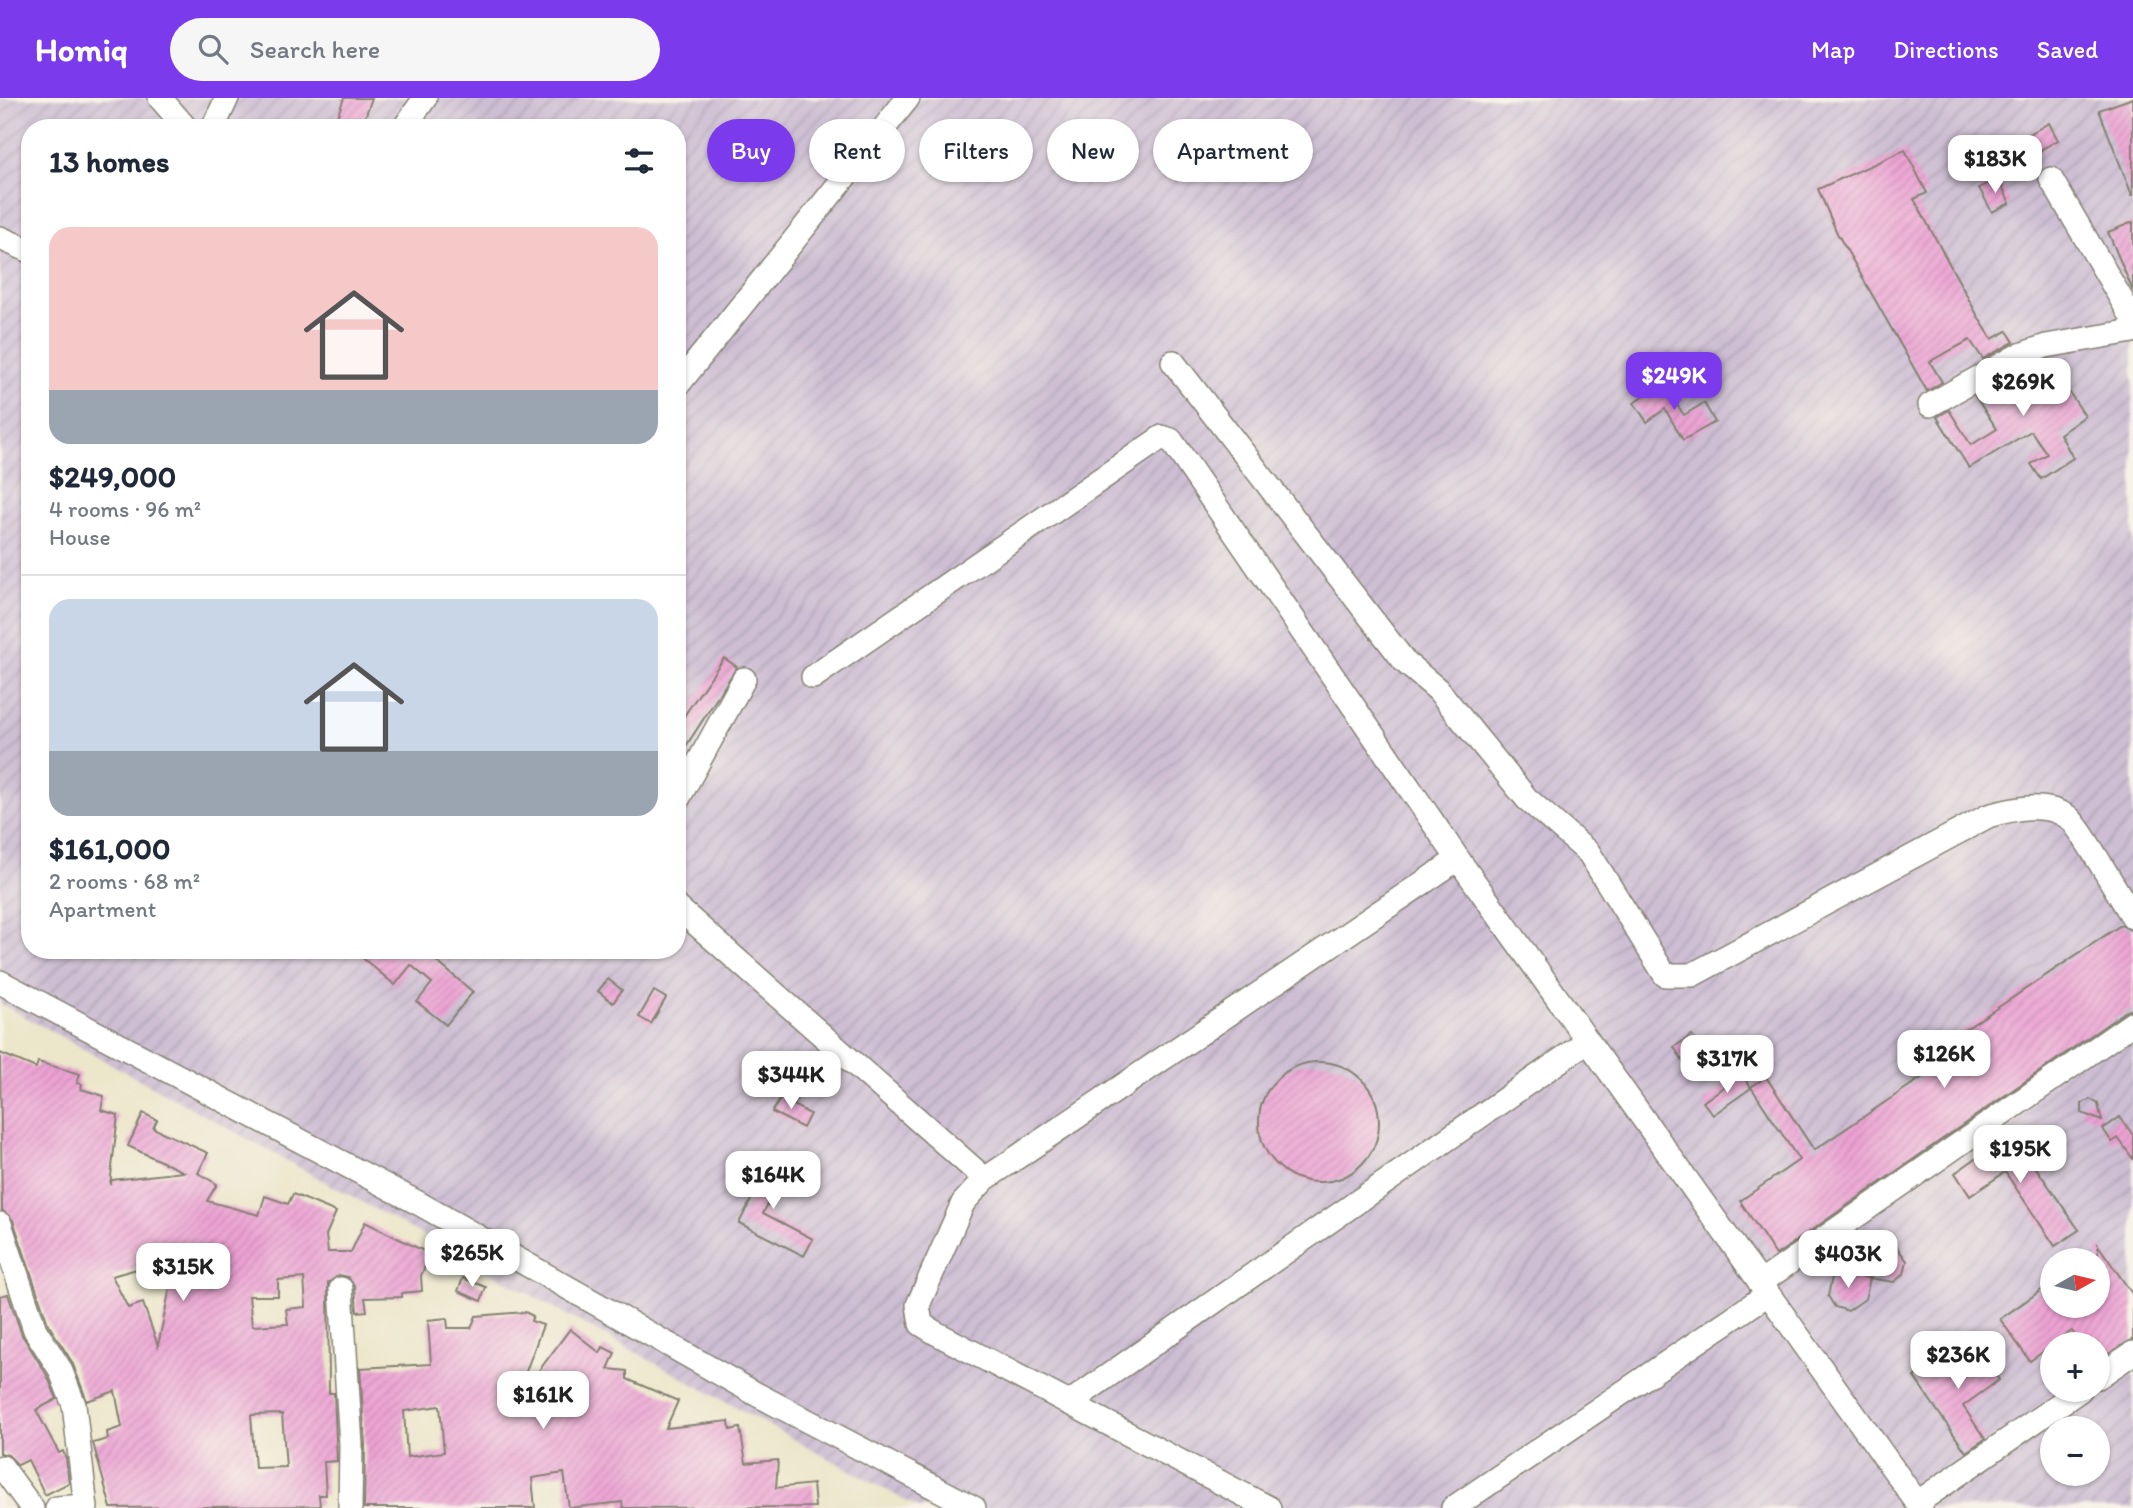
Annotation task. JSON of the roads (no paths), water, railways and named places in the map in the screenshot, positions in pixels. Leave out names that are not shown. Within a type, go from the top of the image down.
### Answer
[{"type":"street","points":[[160,98],[178,119]]},
{"type":"street","points":[[217,119],[227,98]]},
{"type":"street","points":[[410,119],[425,98]]},
{"type":"street","points":[[686,375],[908,98]]},
{"type":"street","points":[[2051,179],[2133,319]]},
{"type":"street","points":[[0,238],[21,247]]},
{"type":"street","points":[[1930,405],[2017,356],[2046,346],[2133,331]]},
{"type":"street","points":[[1173,362],[1405,662],[1438,690],[1527,799],[1589,853],[1665,975],[1692,975],[1988,816],[2014,809],[2044,808],[2069,817],[2133,917]]},
{"type":"street","points":[[813,677],[1162,437],[1171,440],[1458,859],[1919,1506],[2063,1402]]},
{"type":"street","points":[[686,785],[744,679]]},
{"type":"street","points":[[1269,1508],[921,1324],[918,1305],[963,1203],[985,1180],[1458,859]]},
{"type":"street","points":[[686,915],[985,1180]]},
{"type":"street","points":[[0,982],[420,1203],[756,1394],[974,1508]]},
{"type":"street","points":[[1452,1508],[1764,1289],[2133,1023]]},
{"type":"street","points":[[1069,1403],[1587,1041]]},
{"type":"street","points":[[0,1224],[35,1330],[60,1369],[74,1405],[85,1507],[57,1508]]},
{"type":"street","points":[[341,1289],[351,1444],[350,1508]]},
{"type":"street","points":[[2110,1369],[2133,1353]]},
{"type":"street","points":[[2,1467],[32,1508]]}]
